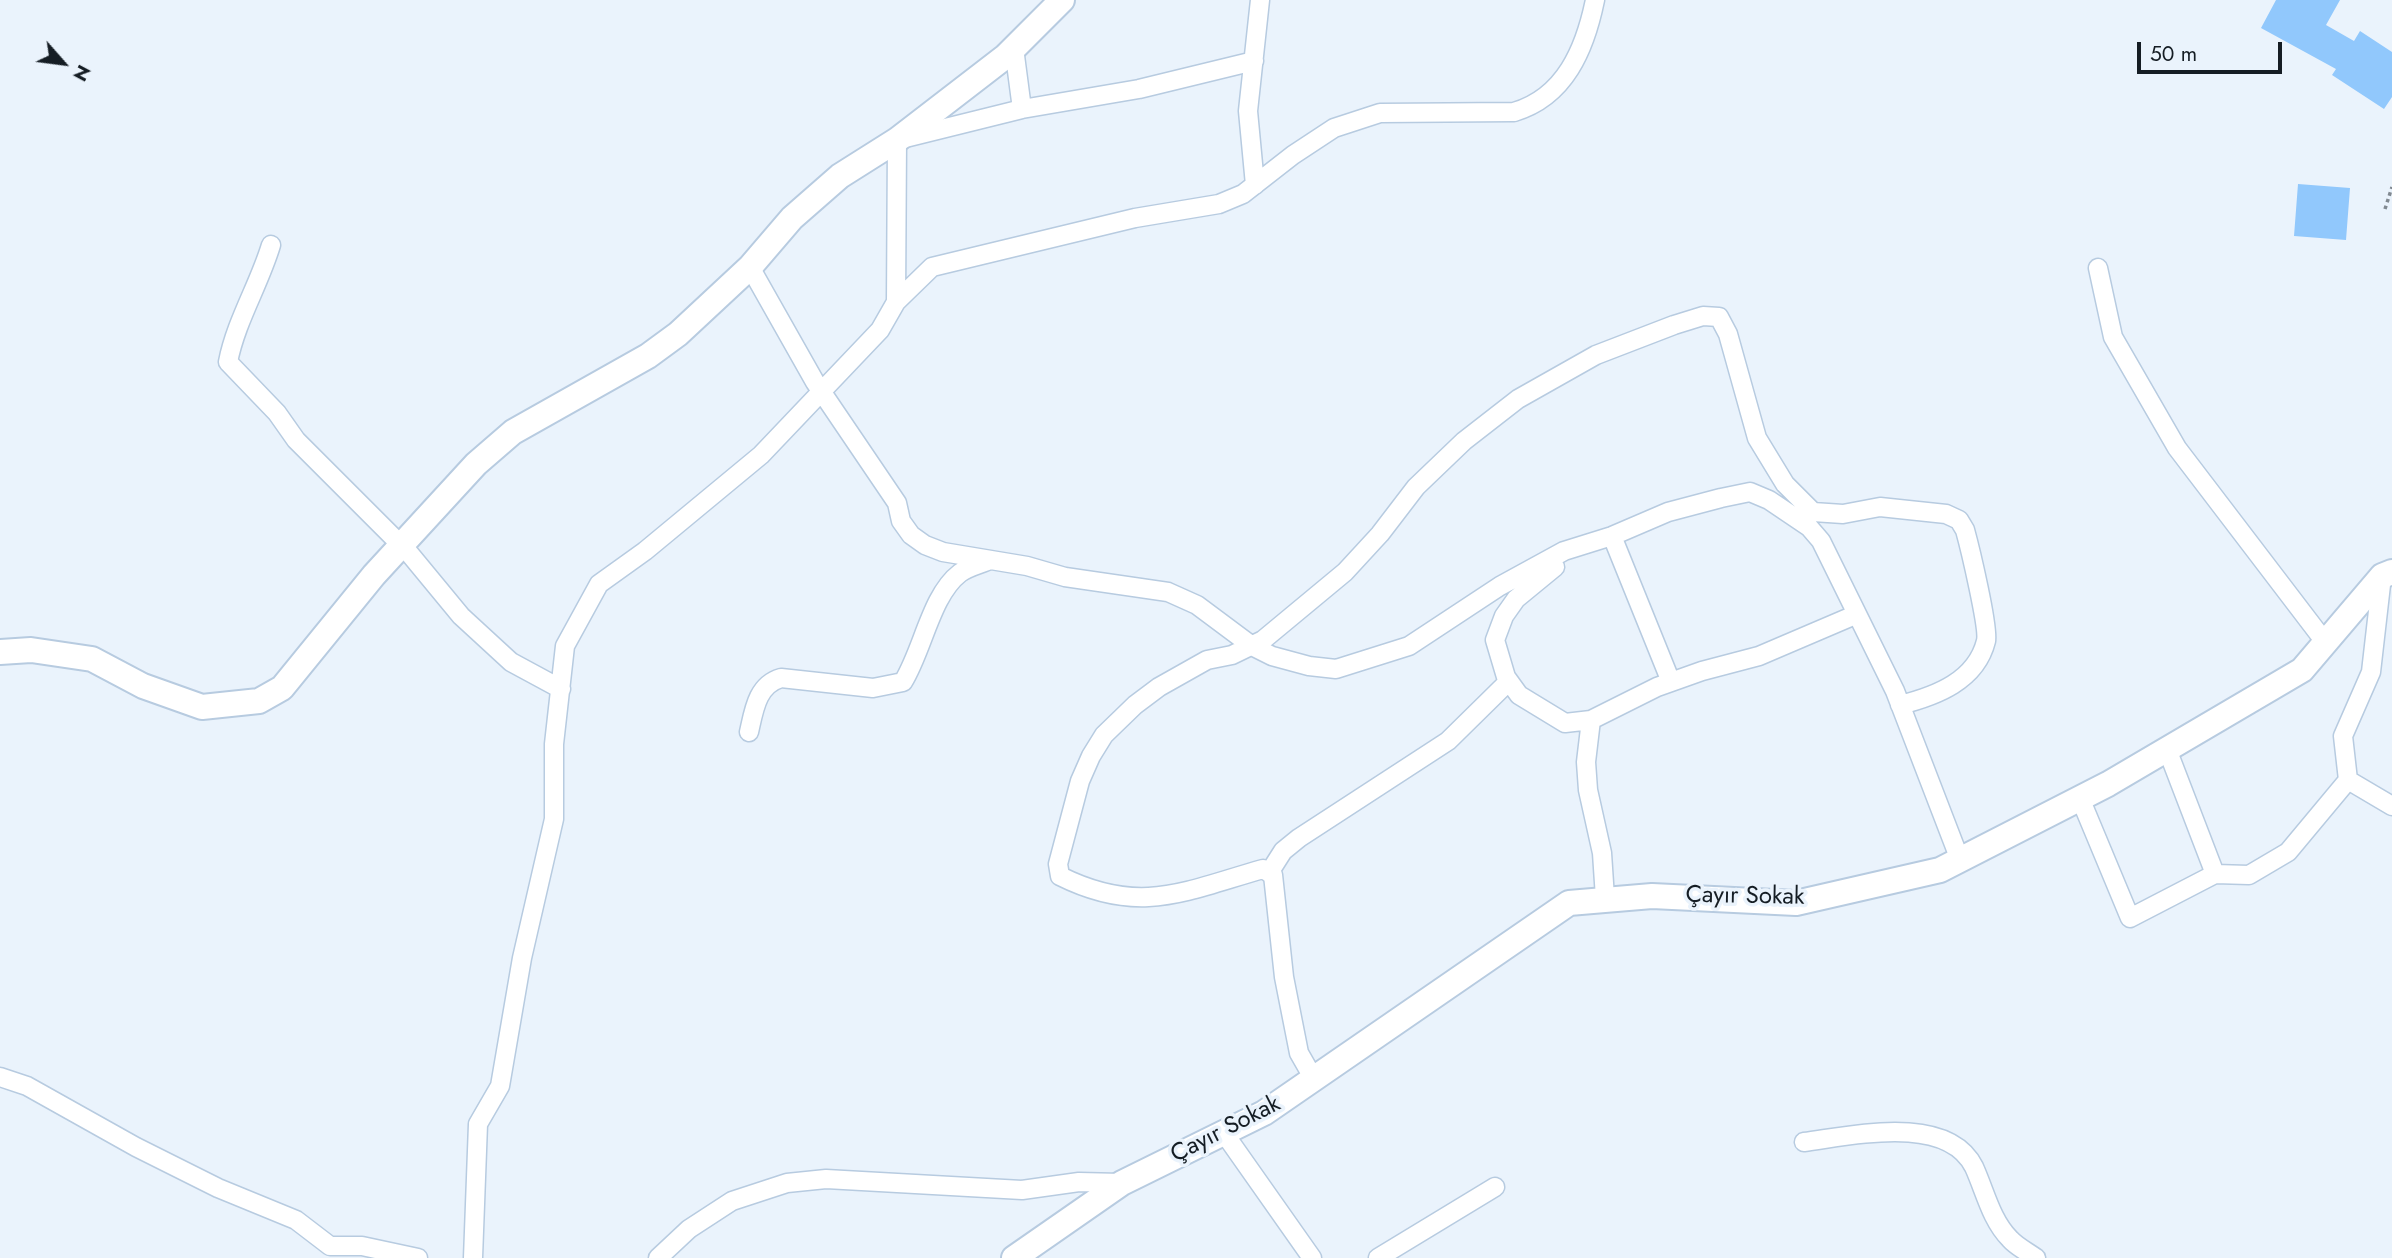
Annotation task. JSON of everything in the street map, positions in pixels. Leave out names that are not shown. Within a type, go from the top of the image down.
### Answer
[{"type":"street","points":[[0,652],[31,650],[92,659],[143,686],[202,707],[259,701],[282,688],[373,575],[476,464],[513,432],[648,356],[678,334],[750,267],[792,218],[856,164],[897,140],[1014,48],[1062,0]]},
{"type":"street","points":[[1255,185],[1248,111],[1260,0]]},
{"type":"street","points":[[473,1258],[478,1124],[500,1086],[522,958],[551,831],[554,744],[565,646],[599,584],[645,551],[761,455],[880,330],[896,302],[932,267],[1135,218],[1219,204],[1244,194],[1324,135],[1361,118],[1380,113],[1514,112],[1531,107],[1549,96],[1565,77],[1590,26],[1595,0]]},
{"type":"street","points":[[1014,48],[1022,108]]},
{"type":"street","points":[[897,140],[1022,108],[1113,94],[1254,61]]},
{"type":"street","points":[[896,302],[897,140]]},
{"type":"street","points":[[271,245],[264,268],[234,333],[228,362],[276,413],[296,440],[402,546],[428,579],[485,639],[512,662],[561,689]]},
{"type":"street","points":[[750,267],[821,392],[897,503],[901,521],[911,535],[925,545],[943,552],[993,558],[1065,577],[1168,592],[1197,605],[1251,646],[1272,656],[1310,666],[1336,669],[1363,663],[1409,646],[1500,586],[1564,551],[1612,536],[1668,512],[1751,492],[1769,500],[1794,517],[1821,541],[1900,705],[1960,860]]},
{"type":"street","points":[[2098,268],[2113,337],[2177,448],[2325,642]]},
{"type":"street","points":[[1315,1081],[1299,1053],[1284,977],[1273,875],[1263,869],[1179,895],[1144,899],[1080,886],[1060,876],[1058,864],[1080,781],[1104,735],[1159,687],[1207,660],[1232,655],[1262,640],[1345,572],[1380,534],[1416,487],[1464,441],[1518,399],[1596,355],[1703,316],[1719,317],[1728,334],[1757,438],[1785,484],[1813,512],[1843,514],[1880,506],[1922,511],[1959,520],[1965,530],[1986,639],[1973,666],[1956,684],[1900,705]]},
{"type":"street","points":[[1612,536],[1671,682]]},
{"type":"street","points":[[1589,543],[1516,598],[1504,616],[1496,640],[1509,681],[1519,695],[1565,723],[1591,719],[1671,682],[1759,656],[1856,615]]},
{"type":"street","points":[[749,732],[754,709],[770,681],[781,678],[873,688],[903,682],[919,654],[931,615],[943,593],[961,572],[993,558]]},
{"type":"street","points":[[2080,798],[2130,918],[2215,874],[2249,874],[2288,852],[2348,780],[2343,736],[2371,672],[2387,574]]},
{"type":"street","name":"Çayır Sokak","points":[[1014,1258],[1122,1183],[1264,1113],[1315,1081],[1569,903],[1652,896],[1796,903],[1940,870],[2080,798],[2302,670],[2387,574]]},
{"type":"street","points":[[1269,873],[1283,851],[1299,838],[1448,741],[1509,681]]},
{"type":"street","points":[[1591,719],[1586,762],[1588,790],[1602,853],[1605,898]]},
{"type":"street","points":[[2167,749],[2215,874]]},
{"type":"street","points":[[2348,780],[2392,806]]},
{"type":"street","points":[[0,1077],[27,1086],[136,1147],[218,1188],[296,1220],[330,1246],[362,1246],[418,1258]]},
{"type":"street","points":[[1804,1142],[1894,1130],[1947,1140],[1972,1164],[1990,1208],[2009,1239],[2036,1258]]},
{"type":"street","points":[[1224,1133],[1312,1258]]},
{"type":"street","points":[[658,1258],[689,1229],[732,1201],[787,1182],[826,1179],[1022,1190],[1079,1182],[1122,1183]]},
{"type":"street","points":[[1378,1258],[1494,1186]]},
{"type":"path","points":[[2385,209],[2392,187]]},
{"type":"building","points":[[2276,0],[2340,0],[2326,25],[2354,41],[2360,31],[2392,52],[2392,97],[2384,109],[2332,75],[2336,69],[2261,28]]},
{"type":"building","points":[[2298,184],[2350,188],[2346,240],[2294,236]]}]
